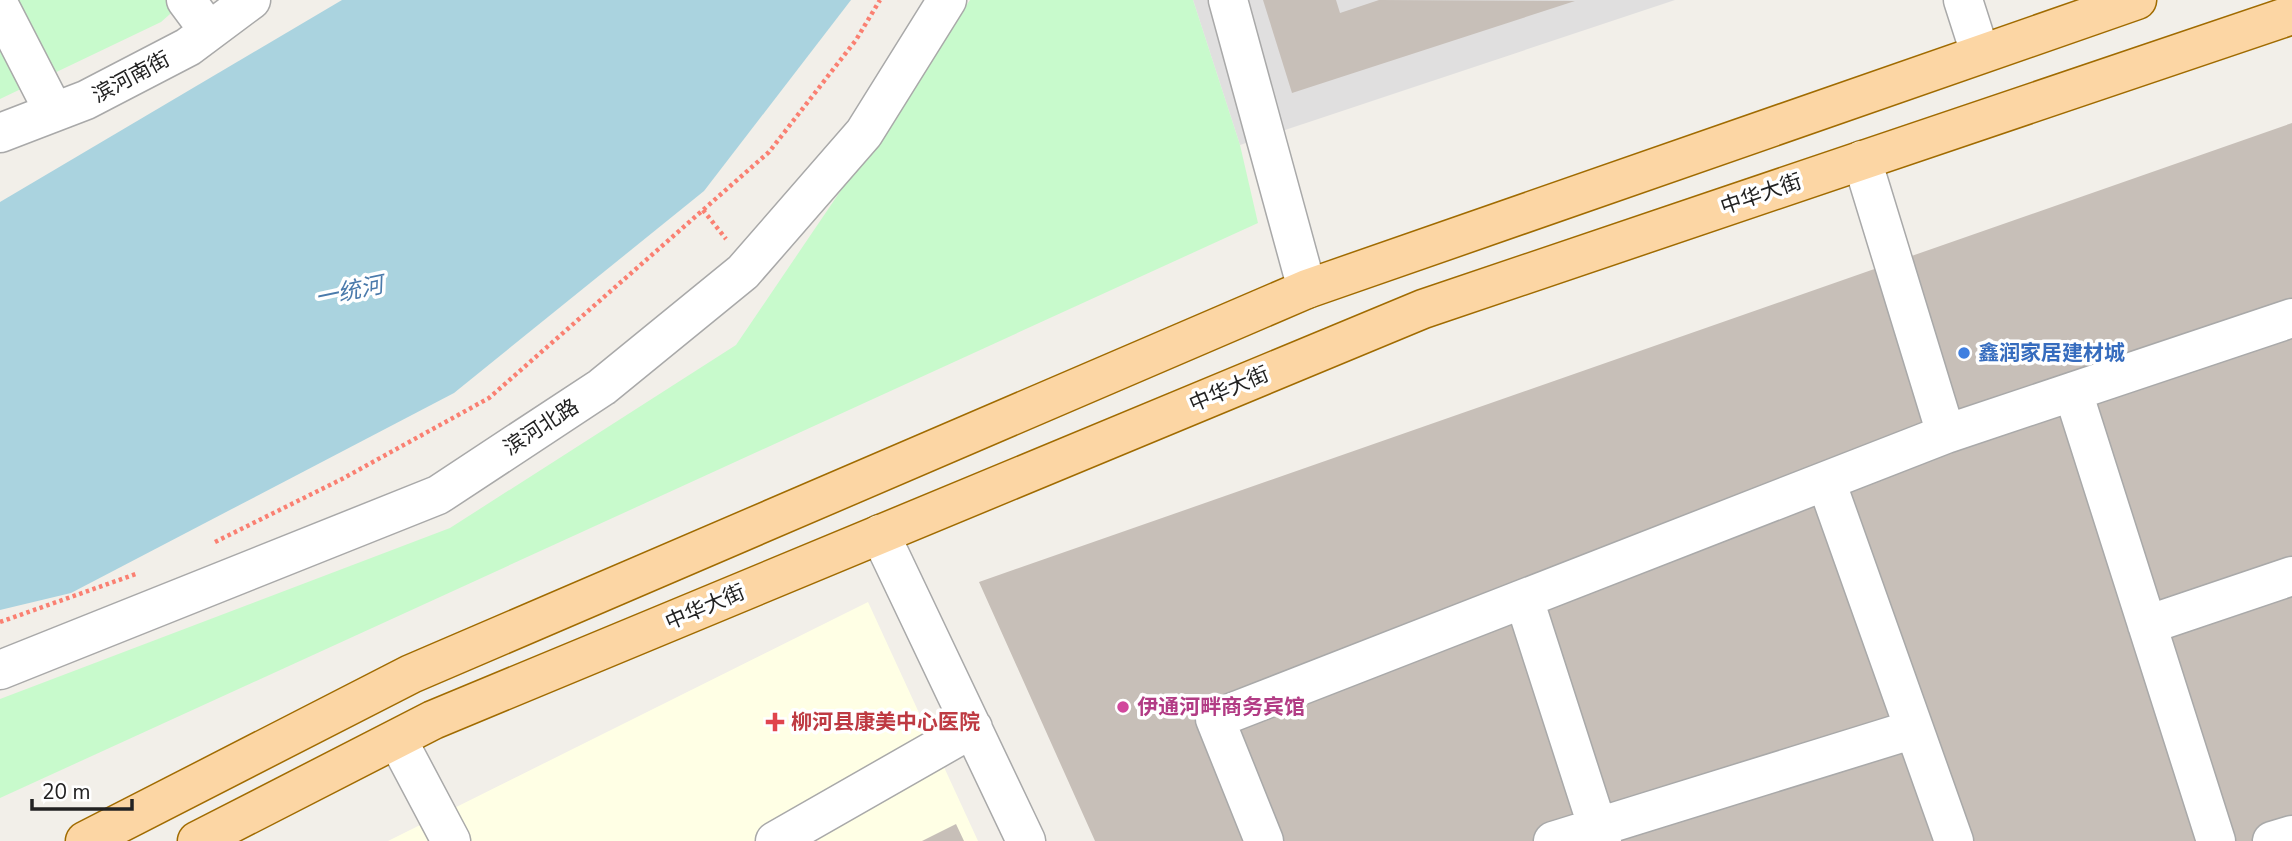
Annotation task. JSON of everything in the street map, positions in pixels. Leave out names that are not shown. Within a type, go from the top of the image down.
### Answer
[{"type":"main road","points":[[85,841],[411,674],[1307,289],[2137,0]]},
{"type":"main road","name":"中华大街","points":[[197,841],[433,720],[1423,309],[2292,15]]},
{"type":"street","points":[[186,0],[209,31]]},
{"type":"street","name":"滨河南街","points":[[0,133],[86,100],[154,65],[209,31],[251,0]]},
{"type":"street","name":"滨河北路","points":[[0,670],[438,495],[602,387],[743,272],[864,133],[947,0]]},
{"type":"street","points":[[1228,0],[1307,289]]},
{"type":"street","points":[[1963,0],[1980,53]]},
{"type":"street","points":[[0,7],[54,113]]},
{"type":"street","points":[[1862,160],[1946,434]]},
{"type":"street","points":[[1264,841],[1215,719],[1946,434],[2292,318]]},
{"type":"street","points":[[2073,392],[2216,841]]},
{"type":"street","points":[[1826,481],[1955,841]]},
{"type":"street","points":[[880,534],[1026,841]]},
{"type":"street","points":[[2147,625],[2292,576]]},
{"type":"street","points":[[1524,599],[1600,834]]},
{"type":"street","points":[[775,841],[973,728]]},
{"type":"street","points":[[1553,841],[1600,834],[1914,729]]},
{"type":"street","points":[[397,738],[451,841]]},
{"type":"street","points":[[2272,841],[2292,835]]},
{"type":"path","points":[[205,547],[342,479],[489,398],[769,152],[856,40],[880,0]]},
{"type":"path","points":[[703,210],[731,245]]},
{"type":"path","points":[[0,622],[141,572]]},
{"type":"shaded area","points":[[1193,0],[1675,0],[1240,145]]},
{"type":"shaded area","name":"柳河县康美中心医院","points":[[868,602],[978,841],[388,841]]},
{"type":"green space","points":[[0,0],[186,0],[161,22],[0,99]]},
{"type":"green space","points":[[970,0],[1193,0],[1240,145],[1258,223],[0,798],[0,699],[450,528],[736,345]]},
{"type":"water","name":"一统河","points":[[342,0],[851,0],[704,191],[454,393],[71,593],[0,610],[0,202]]},
{"type":"building","points":[[1263,0],[1336,0],[1340,13],[1379,0],[1575,1],[1292,93]]},
{"type":"building","name":"鑫润家居建材城","points":[[2292,123],[2292,841],[1095,841],[979,582]]},
{"type":"building","points":[[956,824],[964,841],[922,841]]},
{"type":"place","name":"鑫润家居建材城","points":[[1964,353]]},
{"type":"place","name":"伊通河畔商务宾馆","points":[[1123,707]]},
{"type":"place","name":"柳河县康美中心医院","points":[[775,722]]}]
